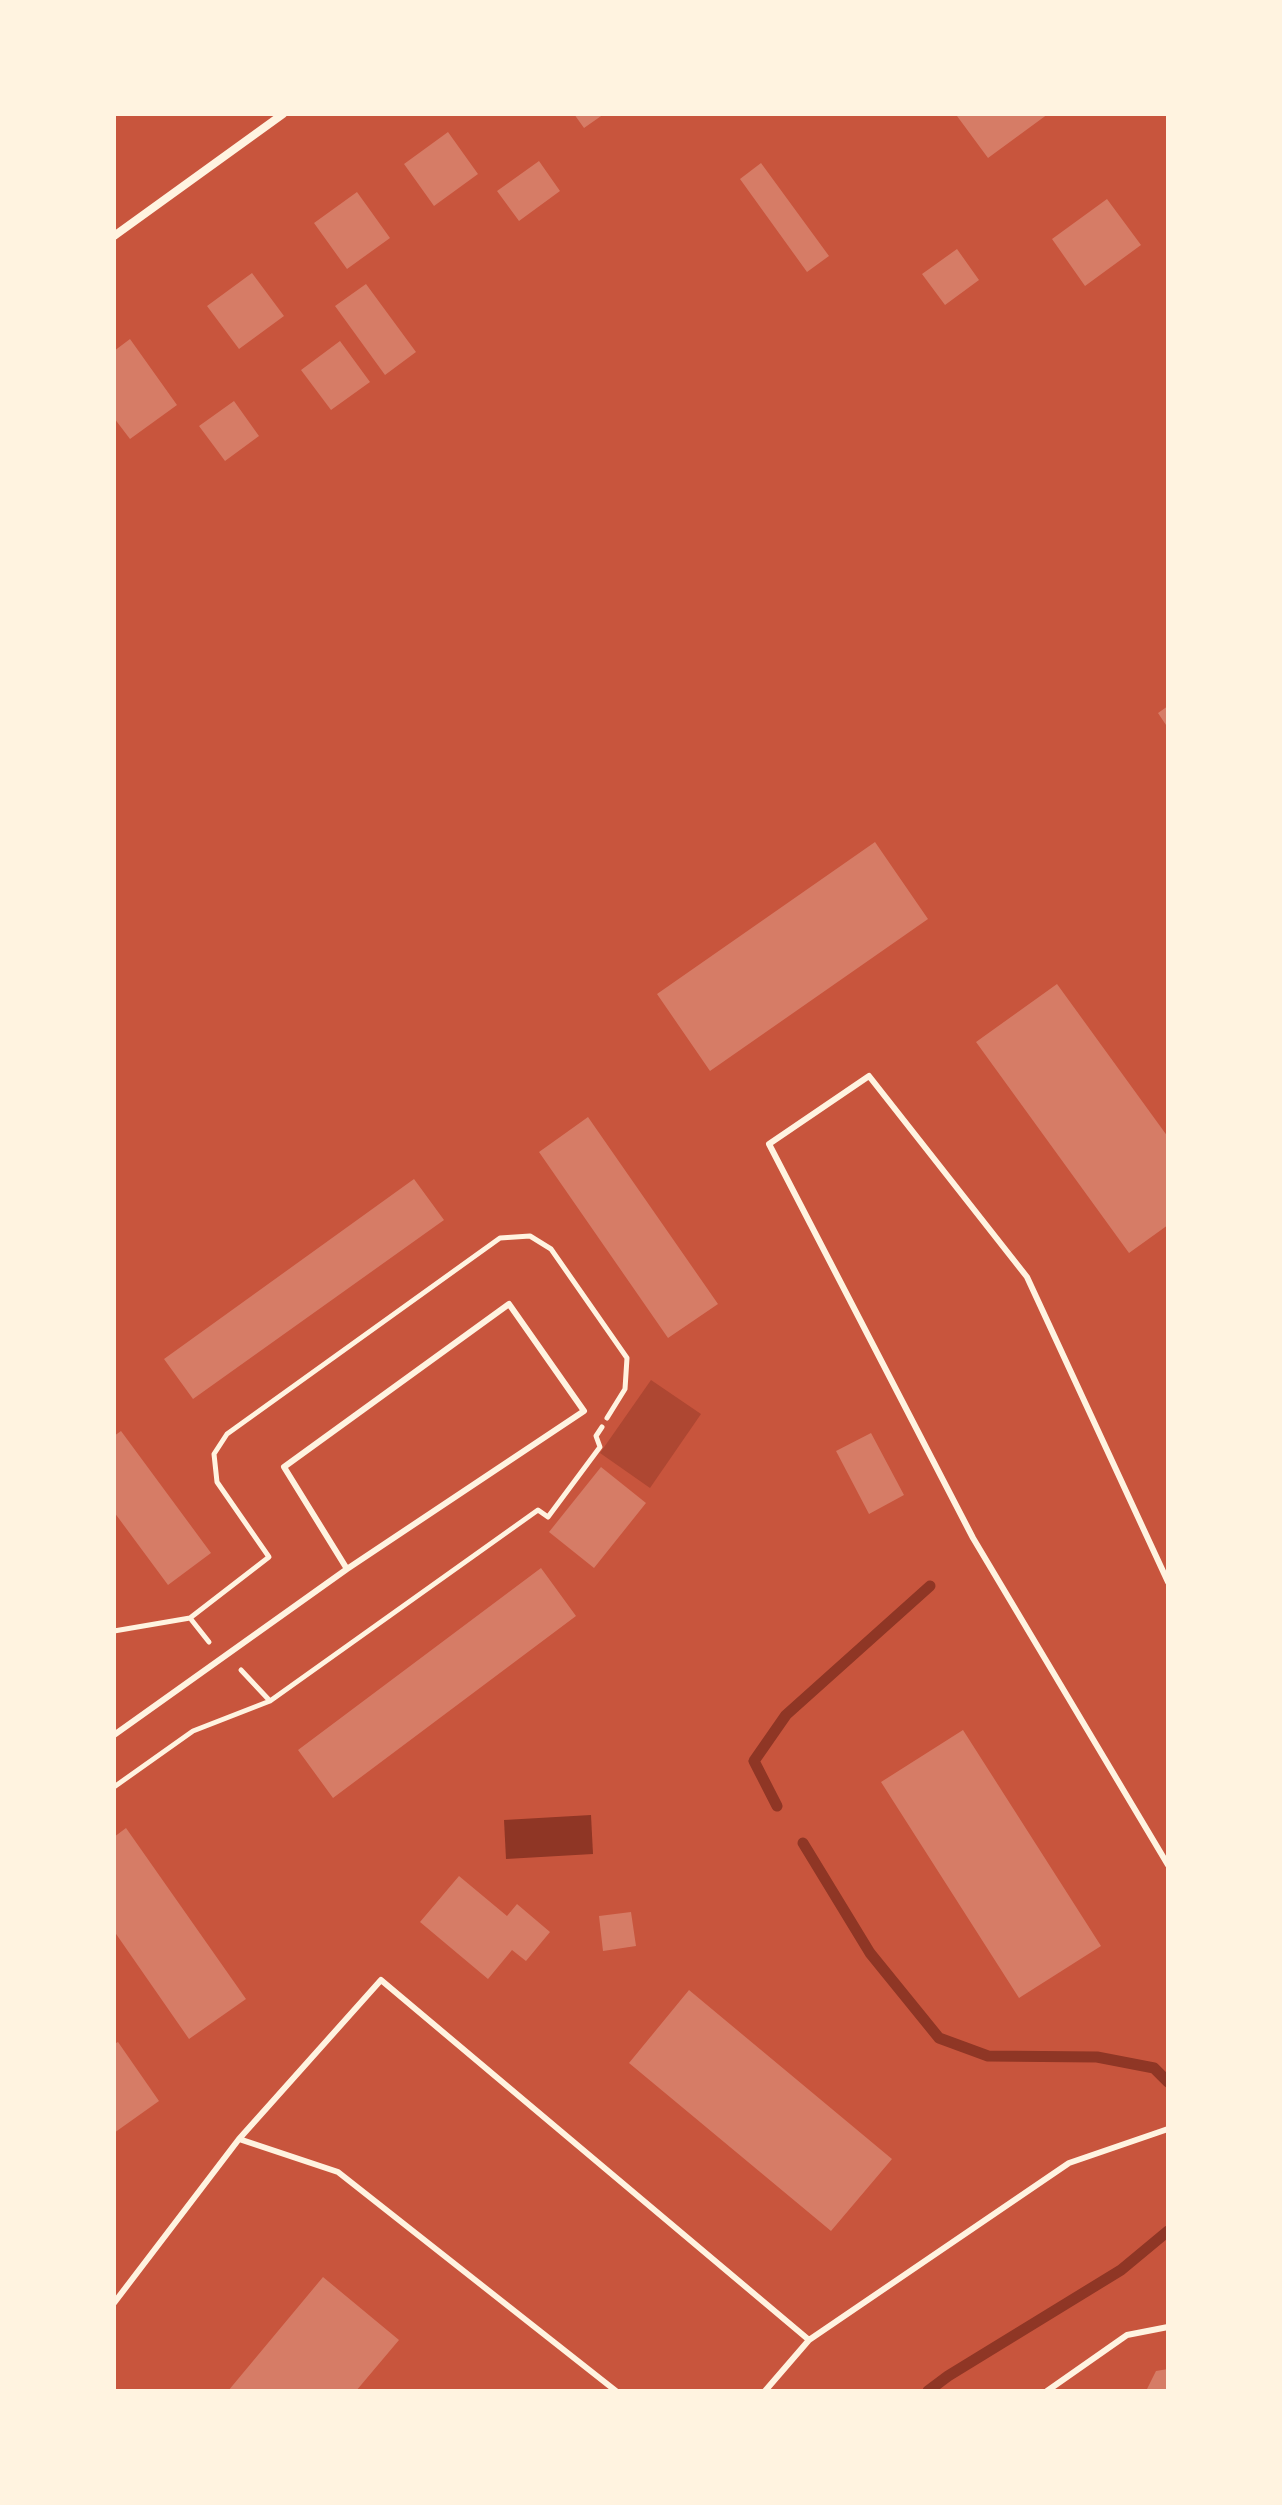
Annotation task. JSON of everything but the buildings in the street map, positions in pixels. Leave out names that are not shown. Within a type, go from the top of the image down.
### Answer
[{"type":"street","points":[[114,236],[283,114]]},
{"type":"lane","points":[[1168,1582],[1027,1277],[869,1076],[769,1144],[973,1538],[1168,1865]]},
{"type":"lane","points":[[114,1735],[347,1569],[584,1411],[509,1304],[284,1467],[347,1569]]},
{"type":"lane","points":[[114,2303],[239,2139],[381,1980],[809,2340]]},
{"type":"lane","points":[[765,2391],[809,2340],[1069,2163],[1168,2129]]},
{"type":"lane","points":[[239,2139],[338,2172],[616,2391]]},
{"type":"lane","points":[[1047,2391],[1127,2335],[1168,2327]]},
{"type":"path","points":[[114,1631],[190,1618],[269,1557],[217,1482],[214,1454],[227,1434],[500,1238],[530,1236],[551,1249],[627,1358],[625,1389],[596,1436],[600,1447],[548,1517],[538,1510],[270,1701],[193,1731],[114,1787]]},
{"type":"shaded area","points":[[651,1380],[701,1414],[650,1488],[600,1453]]},
{"type":"shaded area","points":[[591,1815],[593,1854],[506,1859],[504,1820]]},
{"type":"waterway","points":[[777,1806],[754,1761],[786,1715],[930,1586]]},
{"type":"waterway","points":[[803,1843],[870,1953],[939,2038],[988,2056],[1097,2057],[1154,2068],[1168,2082]]},
{"type":"waterway","points":[[928,2391],[1121,2270],[1168,2231]]}]
